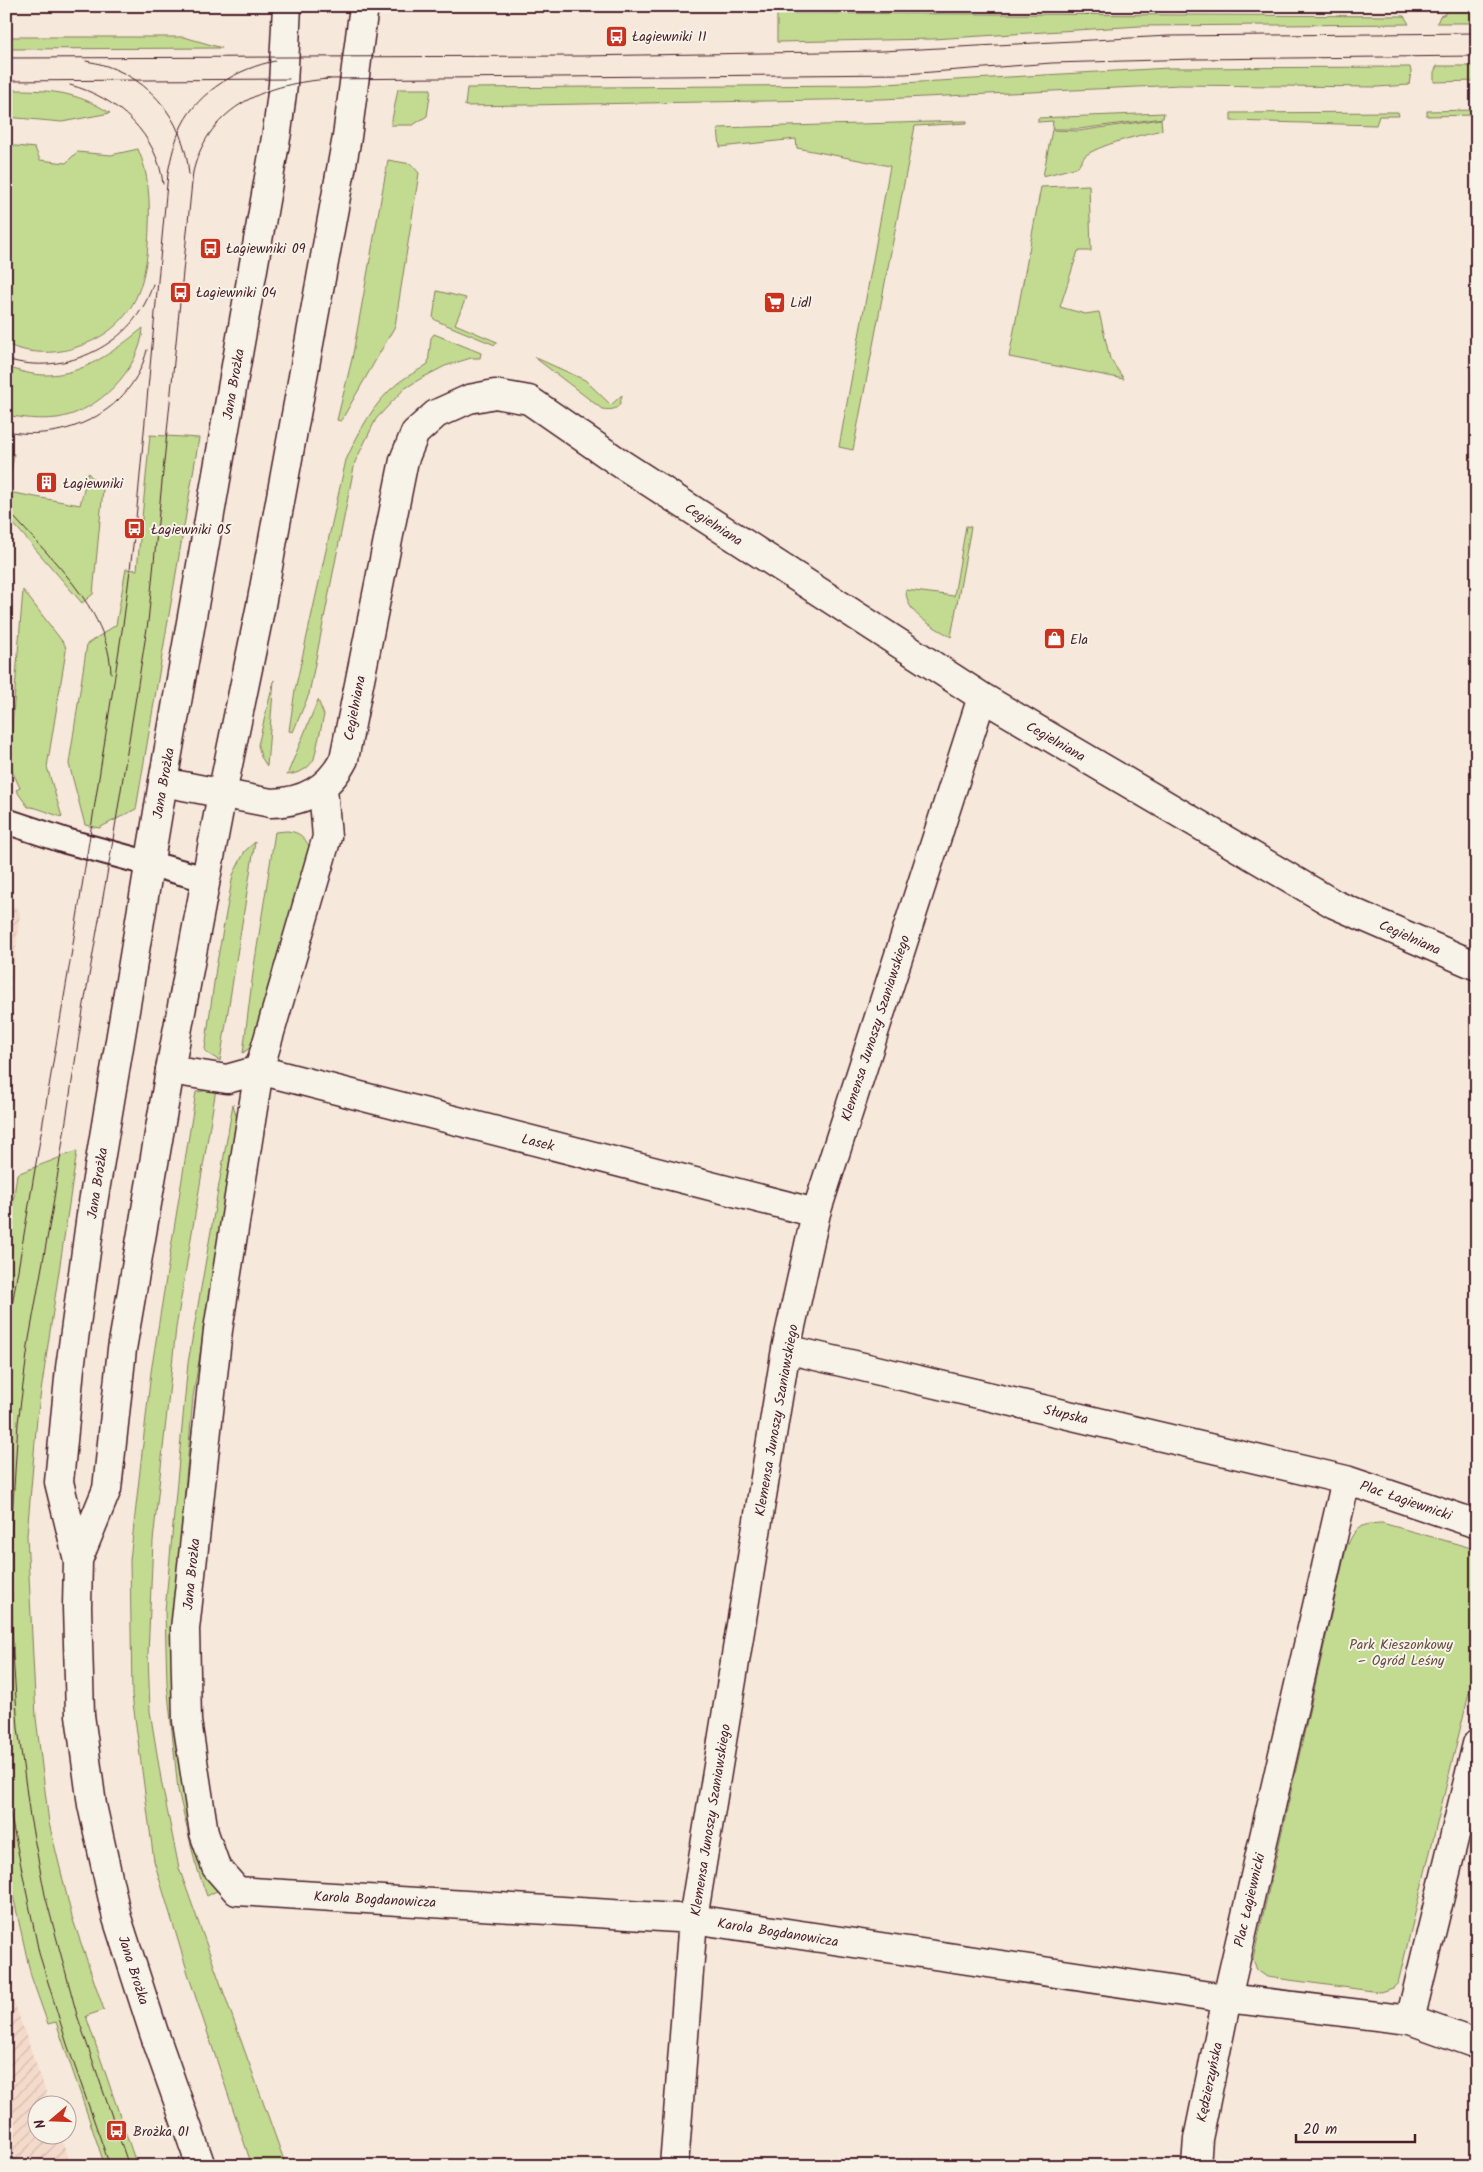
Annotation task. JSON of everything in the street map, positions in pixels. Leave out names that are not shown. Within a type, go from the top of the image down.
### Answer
[{"type":"street","name":"Jana Brożka","points":[[201,2166],[154,2033],[117,1918],[92,1805],[80,1715],[77,1607],[78,1560],[59,1482],[69,1377],[91,1215],[163,782],[277,132],[283,85],[287,6]]},
{"type":"street","name":"Jana Brożka","points":[[78,1560],[107,1489],[122,1349],[170,1070],[222,794],[261,605],[348,137],[364,6]]},
{"type":"street","name":"Cegielniana","points":[[163,782],[271,803],[285,803],[311,795],[323,788],[337,773],[344,759],[404,460],[415,433],[436,414],[469,399],[495,394],[529,400],[620,463],[982,697],[1334,904],[1477,966]]},
{"type":"street","name":"Klemensa Junoszy Szaniawskiego","points":[[674,2166],[693,1919],[786,1349],[816,1213],[982,697]]},
{"type":"street","name":"Jana Brożka","points":[[237,1891],[216,1867],[204,1833],[186,1721],[185,1629],[218,1330],[259,1070],[327,837],[323,788]]},
{"type":"street","points":[[170,1070],[228,1079],[259,1070]]},
{"type":"street","name":"Lasek","points":[[259,1070],[816,1213]]},
{"type":"street","name":"Słupska","points":[[786,1349],[1346,1480]]},
{"type":"street","name":"Plac Łagiewnicki","points":[[1226,1998],[1346,1480],[1477,1524]]},
{"type":"street","points":[[1410,2020],[1477,1744]]},
{"type":"street","name":"Karola Bogdanowicza","points":[[237,1891],[693,1919],[1226,1998]]},
{"type":"street","points":[[1226,1998],[1410,2020],[1477,2044]]},
{"type":"street","name":"Kędzierzyńska","points":[[1196,2166],[1198,2139],[1226,1998]]},
{"type":"lane","points":[[6,821],[66,841],[206,878]]},
{"type":"shaded area","points":[[6,899],[20,912],[6,1035]]},
{"type":"shaded area","points":[[6,1979],[46,2094],[28,2094],[28,2144],[63,2144],[71,2166],[6,2166]]},
{"type":"green space","points":[[1447,10],[1477,10],[1477,23],[1437,23],[1440,16],[1445,14]]},
{"type":"green space","points":[[777,13],[1404,16],[1409,24],[1140,26],[933,39],[777,42]]},
{"type":"green space","points":[[6,37],[184,37],[222,48],[6,49]]},
{"type":"green space","points":[[1437,66],[1477,66],[1477,81],[1434,82],[1434,72]]},
{"type":"green space","points":[[1410,67],[1409,85],[1377,87],[1180,85],[882,99],[465,106],[467,88],[867,85],[1169,68]]},
{"type":"green space","points":[[398,89],[431,89],[427,116],[413,125],[391,125]]},
{"type":"green space","points":[[6,90],[34,90],[60,93],[97,105],[110,113],[62,122],[6,117]]},
{"type":"green space","points":[[1477,110],[1477,115],[1427,116],[1427,111]]},
{"type":"green space","points":[[1398,112],[1399,116],[1379,116],[1376,125],[1231,121],[1231,113]]},
{"type":"green space","points":[[1164,113],[1163,118],[1079,129],[1052,129],[1053,121],[1038,122],[1038,118]]},
{"type":"green space","points":[[1161,119],[1162,130],[1121,140],[1099,148],[1084,157],[1078,167],[1043,176],[1052,130],[1079,131]]},
{"type":"green space","points":[[967,121],[967,123],[915,126],[853,450],[839,447],[890,166],[797,148],[796,139],[720,147],[718,128]]},
{"type":"green space","points":[[6,145],[35,148],[40,160],[66,163],[77,152],[111,155],[138,149],[142,158],[148,187],[149,217],[148,248],[141,285],[125,315],[113,328],[97,338],[68,350],[41,352],[23,350],[6,344]]},
{"type":"green space","points":[[388,160],[411,164],[419,173],[395,326],[341,421],[337,420],[352,359]]},
{"type":"green space","points":[[1089,185],[1091,251],[1078,251],[1060,307],[1085,314],[1099,312],[1110,359],[1124,379],[1009,357],[1041,187]]},
{"type":"green space","points":[[437,291],[466,298],[455,324],[497,342],[495,345],[433,318]]},
{"type":"green space","points":[[143,328],[140,344],[134,359],[125,373],[114,387],[87,407],[57,418],[44,419],[6,415],[6,366],[26,373],[45,375],[79,369],[112,352]]},
{"type":"green space","points":[[434,334],[481,353],[480,358],[471,358],[445,366],[420,379],[404,389],[376,419],[355,462],[309,694],[293,732],[289,731],[295,690],[346,460],[362,429],[381,400],[398,383],[428,364],[431,338]]},
{"type":"green space","points":[[534,357],[585,380],[611,405],[622,395],[620,403],[614,409],[602,409]]},
{"type":"green space","points":[[150,435],[199,438],[136,809],[99,828],[85,825],[69,764],[87,644],[116,625],[126,569],[137,570]]},
{"type":"green space","points":[[6,452],[14,454],[8,492],[80,505],[88,473],[103,489],[93,594],[82,603],[6,515]]},
{"type":"green space","points":[[966,526],[971,527],[951,637],[915,613],[907,599],[906,590],[954,596]]},
{"type":"green space","points":[[23,590],[65,645],[66,651],[47,767],[62,817],[28,807],[16,790],[20,788],[9,764]]},
{"type":"green space","points":[[274,680],[267,766],[261,757],[258,745]]},
{"type":"green space","points":[[318,700],[324,715],[314,759],[303,770],[287,775]]},
{"type":"green space","points":[[287,831],[301,836],[311,849],[252,1046],[243,1053],[253,973],[275,832]]},
{"type":"green space","points":[[255,842],[220,1061],[207,1053],[205,1049],[216,968],[233,875],[245,851]]},
{"type":"green space","points":[[216,1089],[176,1328],[153,1541],[148,1654],[150,1711],[162,1785],[179,1868],[286,2166],[252,2166],[190,1980],[154,1861],[132,1695],[130,1560],[151,1372],[196,1092]]},
{"type":"green space","points":[[233,1104],[238,1123],[193,1397],[176,1596],[224,1887],[207,1896],[195,1862],[178,1790],[167,1683],[165,1611],[188,1363]]},
{"type":"green space","points":[[77,1151],[37,1418],[27,1535],[36,1718],[49,1823],[72,1917],[104,2010],[86,2016],[137,2166],[105,2166],[56,2022],[48,2024],[31,1976],[6,1864],[6,1252],[17,1174]]},
{"type":"green space","name":"Park Kieszonkowy – Ogród Leśny","points":[[1382,1523],[1468,1547],[1477,1552],[1477,1660],[1398,1983],[1393,1988],[1380,1992],[1267,1977],[1257,1970],[1253,1959],[1346,1549],[1358,1528]]},
{"type":"tram line","points":[[6,58],[581,56],[882,51],[1169,36],[1477,33]]},
{"type":"tram line","points":[[324,79],[905,74],[1052,63],[1196,59],[1477,56]]},
{"type":"tram line","points":[[86,61],[107,66],[126,74],[158,100],[180,134],[186,154],[189,175]]},
{"type":"tram line","points":[[6,1341],[72,950],[124,618],[135,529],[169,167],[182,125],[189,113],[199,102],[209,92],[234,75],[261,64],[275,61]]},
{"type":"tram line","points":[[6,81],[289,79]]},
{"type":"tram line","points":[[129,2166],[77,2015],[45,1895],[30,1817],[18,1728],[13,1655],[11,1565],[18,1423],[29,1339],[52,1211],[84,1004],[111,852],[148,622],[193,172],[201,149],[212,130],[227,114],[244,102],[285,86],[307,81],[330,79]]},
{"type":"tram line","points":[[70,85],[104,99],[132,121],[144,134],[153,150],[163,184]]},
{"type":"tram line","points":[[6,359],[29,364],[51,364],[74,359],[95,351],[114,339],[131,324],[144,305],[153,284]]},
{"type":"tram line","points":[[6,431],[28,434],[51,432],[73,427],[93,418],[111,406],[127,390],[139,372],[147,350]]},
{"type":"tram line","points":[[6,508],[57,564],[88,604],[100,626],[108,649],[111,673]]},
{"type":"tram line","points":[[6,1793],[39,1953],[67,2044],[110,2166]]},
{"type":"place","name":"Łagiewniki 11","points":[[616,36]]},
{"type":"place","name":"Łagiewniki 09","points":[[210,248]]},
{"type":"place","name":"Łagiewniki 04","points":[[180,292]]},
{"type":"place","name":"Lidl","points":[[774,302]]},
{"type":"place","name":"Łagiewniki","points":[[47,483]]},
{"type":"place","name":"Łagiewniki 05","points":[[135,529]]},
{"type":"place","name":"Ela","points":[[1054,639]]},
{"type":"place","name":"Brożka 01","points":[[117,2131]]}]
